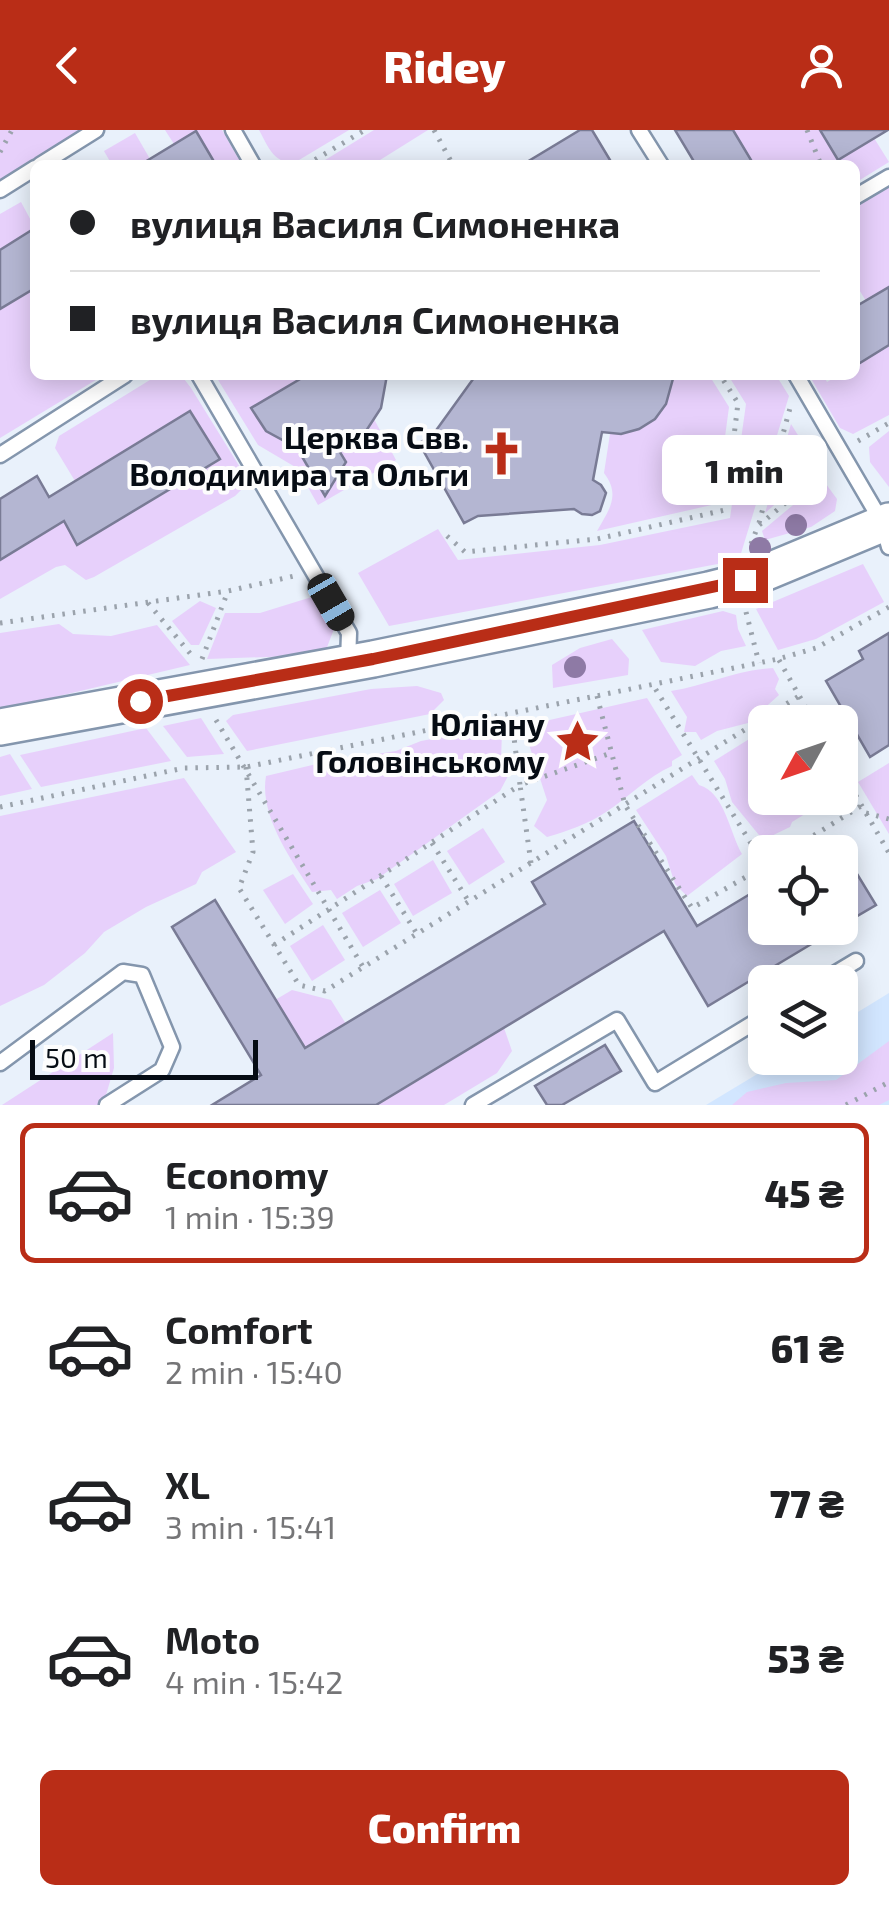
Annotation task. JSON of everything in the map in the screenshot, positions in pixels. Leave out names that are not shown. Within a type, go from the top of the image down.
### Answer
[{"type":"street","points":[[0,727],[348,664],[727,586],[887,531]]},
{"type":"lane","points":[[49,160],[96,130]]},
{"type":"lane","points":[[232,130],[250,160]]},
{"type":"lane","points":[[639,130],[658,160]]},
{"type":"lane","points":[[0,190],[30,172]]},
{"type":"lane","points":[[860,194],[889,176]]},
{"type":"lane","points":[[0,455],[118,380]]},
{"type":"lane","points":[[201,380],[349,633],[348,664]]},
{"type":"lane","points":[[799,380],[887,531]]},
{"type":"lane","points":[[851,965],[856,962]]},
{"type":"lane","points":[[0,1063],[123,972],[142,975],[172,1047],[162,1070],[107,1105]]},
{"type":"lane","points":[[474,1105],[617,1020],[655,1082],[748,1026]]},
{"type":"path","points":[[0,152],[12,130]]},
{"type":"path","points":[[314,160],[365,130]]},
{"type":"path","points":[[434,130],[451,160]]},
{"type":"path","points":[[807,130],[820,160]]},
{"type":"path","points":[[447,536],[465,552],[597,539],[726,510],[738,403],[723,380]]},
{"type":"path","points":[[751,544],[788,412]]},
{"type":"path","points":[[858,441],[889,423]]},
{"type":"path","points":[[758,526],[828,466]]},
{"type":"path","points":[[0,623],[228,591],[313,571]]},
{"type":"path","points":[[148,602],[200,665],[228,591]]},
{"type":"path","points":[[744,605],[759,663]]},
{"type":"path","points":[[0,807],[184,768],[246,767],[759,663],[816,648],[889,608]]},
{"type":"path","points":[[778,658],[805,705]]},
{"type":"path","points":[[597,696],[625,805],[692,908],[765,866],[653,685]]},
{"type":"path","points":[[246,767],[253,852],[239,888],[299,984],[326,991],[800,696]]},
{"type":"path","points":[[511,714],[531,863]]},
{"type":"path","points":[[214,717],[364,967]]},
{"type":"path","points":[[274,945],[520,785],[612,753]]},
{"type":"path","points":[[858,799],[889,853]]},
{"type":"path","points":[[815,835],[862,806]]},
{"type":"path","points":[[866,813],[889,819]]},
{"type":"path","points":[[432,843],[469,902]]},
{"type":"path","points":[[381,876],[417,934]]},
{"type":"path","points":[[846,1105],[889,1082]]},
{"type":"shaded area","points":[[0,130],[85,130],[30,160],[0,182]]},
{"type":"shaded area","points":[[165,130],[222,130],[239,160],[213,160],[196,132],[174,144]]},
{"type":"shaded area","points":[[259,130],[349,130],[299,160],[281,160]]},
{"type":"shaded area","points":[[374,130],[428,130],[380,160],[325,160]]},
{"type":"shaded area","points":[[733,130],[820,130],[874,138],[889,162],[860,180],[860,160],[751,160]]},
{"type":"shaded area","points":[[135,133],[150,159],[109,160],[104,151]]},
{"type":"shaded area","points":[[889,187],[889,287],[866,301],[860,291],[860,204]]},
{"type":"shaded area","points":[[21,202],[30,219],[30,231],[0,249],[0,214]]},
{"type":"shaded area","points":[[30,291],[30,380],[96,380],[0,438],[0,309]]},
{"type":"shaded area","points":[[889,345],[889,415],[853,434],[840,428],[812,380],[860,380],[860,363]]},
{"type":"shaded area","points":[[150,380],[185,380],[246,477],[244,487],[235,496],[94,577],[86,580],[65,565],[56,567],[0,599],[0,560],[64,521],[77,544],[75,481],[55,448],[59,436]]},
{"type":"shaded area","points":[[218,380],[384,380],[381,408],[374,419],[396,460],[318,505],[297,468],[258,445]]},
{"type":"shaded area","points":[[618,380],[712,380],[729,407],[716,504],[597,531],[612,495],[604,473]]},
{"type":"shaded area","points":[[731,380],[779,380],[789,396],[739,560],[389,626],[358,573],[438,529],[458,560],[600,545],[730,518],[746,404]]},
{"type":"shaded area","points":[[791,424],[818,467],[765,513]]},
{"type":"shaded area","points":[[889,431],[889,487],[870,462],[869,447]]},
{"type":"shaded area","points":[[823,480],[837,499],[835,511],[811,527],[765,540],[762,531]]},
{"type":"shaded area","points":[[863,564],[884,602],[816,639],[778,650],[756,609]]},
{"type":"shaded area","points":[[315,596],[334,629],[324,655],[207,659],[225,613],[260,613]]},
{"type":"shaded area","points":[[200,601],[216,608],[199,645],[191,645],[172,621]]},
{"type":"shaded area","points":[[723,611],[736,615],[746,646],[721,651],[695,666],[661,662],[642,630]]},
{"type":"shaded area","points":[[59,624],[73,634],[111,636],[157,625],[190,665],[0,710],[0,633]]},
{"type":"shaded area","points":[[612,639],[629,659],[628,675],[553,688],[552,665],[580,648]]},
{"type":"shaded area","points":[[773,668],[779,679],[775,689],[779,695],[768,705],[748,705],[748,723],[717,731],[701,740],[696,732],[684,732],[687,717],[671,691]]},
{"type":"shaded area","points":[[417,686],[441,693],[444,700],[430,714],[247,751],[226,721],[233,715],[371,689]]},
{"type":"shaded area","points":[[647,698],[682,755],[599,816],[547,837],[534,826],[547,800],[523,726]]},
{"type":"shaded area","points":[[201,718],[224,754],[187,757],[163,726]]},
{"type":"shaded area","points":[[146,728],[171,761],[41,787],[20,755]]},
{"type":"shaded area","points":[[474,731],[502,731],[501,761],[508,776],[500,791],[377,879],[337,899],[331,890],[312,892],[286,852],[272,821],[266,776],[396,751],[421,741]]},
{"type":"shaded area","points":[[748,740],[748,815],[803,815],[773,835],[759,835],[732,802],[714,761]]},
{"type":"shaded area","points":[[10,754],[32,789],[0,796],[0,757]]},
{"type":"shaded area","points":[[889,763],[889,834],[858,782]]},
{"type":"shaded area","points":[[692,775],[721,805],[742,854],[687,896],[675,884],[666,856],[636,810]]},
{"type":"shaded area","points":[[184,778],[236,852],[202,872],[196,884],[104,932],[85,953],[44,985],[0,1006],[0,816]]},
{"type":"shaded area","points":[[483,828],[505,862],[469,885],[447,851]]},
{"type":"shaded area","points":[[433,860],[452,893],[413,916],[394,884]]},
{"type":"shaded area","points":[[293,874],[313,904],[285,924],[263,890]]},
{"type":"shaded area","points":[[380,890],[401,923],[363,947],[342,913]]},
{"type":"shaded area","points":[[323,925],[345,960],[312,981],[290,946]]},
{"type":"shaded area","points":[[292,990],[331,1000],[346,1024],[305,1048],[275,1000]]},
{"type":"shaded area","points":[[889,993],[889,1105],[706,1105],[756,1075],[858,1075],[858,1012]]},
{"type":"shaded area","points":[[504,1028],[512,1051],[497,1073],[444,1105],[376,1105]]},
{"type":"shaded area","points":[[113,1033],[114,1068],[103,1105],[2,1105]]},
{"type":"shaded area","points":[[889,1041],[889,1100],[879,1105],[732,1105],[747,1092],[858,1075],[858,1064]]},
{"type":"building","points":[[580,130],[592,130],[610,160],[530,160]]},
{"type":"building","points":[[675,130],[733,130],[751,160],[693,160]]},
{"type":"building","points":[[820,130],[888,130],[838,160]]},
{"type":"building","points":[[196,131],[213,160],[148,160]]},
{"type":"building","points":[[30,231],[30,291],[0,309],[0,250]]},
{"type":"building","points":[[889,287],[889,345],[860,363],[860,304]]},
{"type":"building","points":[[299,380],[386,380],[381,408],[366,431],[338,449],[346,462],[325,496],[297,448],[266,431],[251,408]]},
{"type":"building","name":"Церква Свв. Володимира та Ольги","points":[[472,380],[673,380],[666,404],[655,419],[621,434],[602,432],[593,480],[606,493],[600,511],[592,515],[574,509],[478,516],[464,523],[419,443],[432,436]]},
{"type":"building","points":[[190,411],[220,459],[77,545],[64,521],[0,560],[0,499],[37,476],[49,497]]},
{"type":"building","points":[[889,633],[889,745],[870,757],[858,736],[858,705],[840,705],[826,681],[863,659],[859,651]]},
{"type":"building","points":[[634,821],[697,926],[748,895],[748,945],[810,945],[776,965],[748,965],[748,982],[708,1006],[664,931],[376,1105],[212,1105],[261,1075],[172,927],[215,900],[305,1048],[545,904],[532,882]]},
{"type":"building","points":[[858,876],[876,905],[858,916]]},
{"type":"building","points":[[605,1045],[621,1071],[562,1105],[547,1105],[535,1086]]},
{"type":"place","name":"Церква Свв. Володимира та Ольги","points":[[502,454]]},
{"type":"place","name":"Юліану Головінському","points":[[578,741]]},
{"type":"route","points":[[140,701],[373,659],[745,580]]}]
